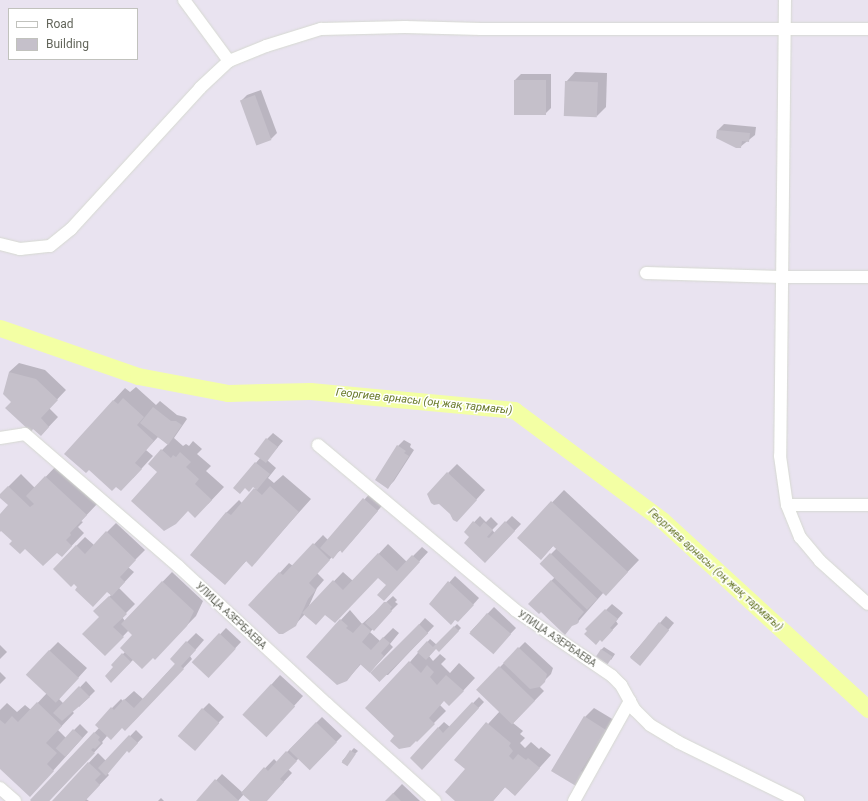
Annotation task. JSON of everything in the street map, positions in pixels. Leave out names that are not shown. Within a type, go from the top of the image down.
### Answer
[{"type":"street","points":[[184,0],[229,61]]},
{"type":"street","points":[[785,0],[780,456],[787,505],[800,537],[820,561],[868,604]]},
{"type":"street","points":[[0,244],[20,249],[50,246],[71,230],[200,88],[229,61],[266,46],[321,29],[405,27],[481,29],[868,29]]},
{"type":"street","points":[[646,273],[781,277],[868,277]]},
{"type":"street","name":"УЛИЦА АЗЕРБАЕВА","points":[[0,438],[25,434],[180,567],[348,724],[435,801]]},
{"type":"street","name":"УЛИЦА АЗЕРБАЕВА","points":[[318,445],[515,610],[612,676],[621,685],[635,710],[650,725],[678,742],[798,801]]},
{"type":"street","points":[[787,505],[868,505]]},
{"type":"street","points":[[574,801],[630,700]]},
{"type":"street","points":[[0,788],[15,801]]},
{"type":"building","points":[[514,80],[546,80],[546,115],[514,115]]},
{"type":"building","points":[[565,81],[598,82],[597,117],[564,116]]},
{"type":"building","points":[[255,95],[271,140],[256,146],[240,100]]},
{"type":"building","points":[[717,130],[750,133],[749,142],[742,141],[741,148],[736,148],[716,138]]},
{"type":"building","points":[[9,372],[36,379],[58,400],[41,418],[49,427],[41,436],[33,429],[31,432],[5,408],[11,402],[3,394]]},
{"type":"building","points":[[123,398],[144,417],[137,425],[154,441],[135,463],[142,469],[121,491],[116,487],[112,491],[89,470],[86,473],[64,454],[113,400],[118,404]]},
{"type":"building","points":[[153,407],[171,421],[176,421],[182,425],[168,445],[140,423]]},
{"type":"building","points":[[266,438],[278,447],[266,463],[254,454]]},
{"type":"building","points":[[397,445],[406,451],[404,453],[409,456],[388,489],[375,480]]},
{"type":"building","points":[[161,449],[171,458],[173,455],[176,457],[180,452],[191,462],[186,467],[199,479],[195,484],[212,500],[195,518],[188,511],[176,524],[164,531],[131,501],[157,472],[148,464]]},
{"type":"building","points":[[255,462],[270,474],[257,490],[253,487],[249,492],[245,488],[240,494],[233,488]]},
{"type":"building","points":[[447,472],[477,500],[457,522],[453,520],[450,514],[439,504],[434,505],[431,503],[427,494]]},
{"type":"building","points":[[45,476],[87,515],[70,533],[71,535],[66,540],[72,546],[62,557],[57,553],[43,566],[25,549],[20,554],[9,544],[12,541],[1,531],[0,532],[0,514],[8,505],[0,498],[0,494],[8,486],[30,507],[34,504],[26,496]]},
{"type":"building","points":[[270,486],[299,512],[252,567],[246,561],[225,585],[190,555],[226,512],[231,515],[254,488],[262,495]]},
{"type":"building","points":[[363,498],[378,511],[342,553],[340,550],[333,559],[320,548]]},
{"type":"building","points":[[551,501],[628,572],[606,596],[553,546],[541,560],[517,538]]},
{"type":"building","points":[[473,521],[480,527],[484,522],[493,530],[487,537],[489,538],[505,521],[515,531],[485,563],[464,543],[469,537],[464,532]]},
{"type":"building","points":[[106,531],[136,560],[120,577],[125,582],[112,596],[107,592],[93,607],[75,590],[77,587],[74,584],[71,587],[53,569],[76,545],[85,554]]},
{"type":"building","points":[[313,543],[330,560],[309,583],[316,590],[308,599],[296,626],[283,634],[279,634],[248,605],[279,572],[283,575]]},
{"type":"building","points":[[378,553],[397,571],[412,555],[420,562],[384,601],[377,595],[386,585],[378,578],[335,623],[325,615],[316,625],[302,613],[333,580],[343,590]]},
{"type":"building","points":[[550,553],[597,599],[587,610],[540,564]]},
{"type":"building","points":[[551,580],[584,612],[578,619],[579,622],[572,626],[565,635],[541,612],[539,614],[528,604]]},
{"type":"building","points":[[162,581],[194,611],[187,626],[155,660],[153,658],[142,669],[120,648],[132,635],[121,624]]},
{"type":"building","points":[[448,581],[474,605],[458,622],[455,620],[451,625],[429,604]]},
{"type":"building","points":[[109,596],[127,614],[113,627],[124,637],[105,656],[82,634],[99,617],[93,611]]},
{"type":"building","points":[[384,602],[387,602],[392,607],[390,609],[392,611],[374,631],[365,623]]},
{"type":"building","points":[[605,609],[618,619],[610,628],[613,630],[602,642],[600,640],[596,645],[584,634],[587,631],[585,629]]},
{"type":"building","points":[[487,613],[511,634],[493,654],[469,633]]},
{"type":"building","points":[[340,619],[348,626],[346,628],[353,633],[362,623],[371,631],[362,642],[371,650],[383,637],[390,643],[381,653],[384,656],[370,673],[360,664],[347,681],[337,685],[306,657]]},
{"type":"building","points":[[659,622],[669,630],[640,666],[630,658]]},
{"type":"building","points":[[419,624],[428,633],[379,682],[370,673]]},
{"type":"building","points":[[454,626],[459,631],[439,652],[436,649],[426,660],[417,652],[427,641],[433,647]]},
{"type":"building","points":[[219,633],[236,649],[209,678],[192,662]]},
{"type":"building","points":[[186,641],[196,650],[181,666],[184,669],[125,731],[122,728],[111,740],[95,725],[111,707],[114,710],[124,699],[134,708],[175,664],[170,659]]},
{"type":"building","points":[[518,647],[547,674],[545,682],[540,687],[530,689],[503,663]]},
{"type":"building","points":[[601,649],[613,657],[608,664],[596,656]]},
{"type":"building","points":[[49,650],[79,678],[56,703],[26,675]]},
{"type":"building","points":[[122,653],[131,662],[111,683],[105,676],[113,667],[111,665]]},
{"type":"building","points":[[409,661],[421,673],[427,665],[434,672],[430,677],[437,685],[446,675],[464,691],[449,706],[444,701],[429,718],[435,724],[417,742],[416,741],[410,747],[399,749],[390,741],[394,736],[365,708]]},
{"type":"building","points":[[499,666],[535,701],[512,724],[476,690]]},
{"type":"building","points":[[271,684],[295,707],[266,737],[242,715]]},
{"type":"building","points":[[79,686],[90,697],[62,721],[53,713]]},
{"type":"building","points":[[37,702],[62,726],[46,743],[57,753],[47,764],[54,771],[30,797],[0,769],[0,720],[5,724],[12,716],[18,722]]},
{"type":"building","points":[[472,702],[479,708],[422,770],[410,758],[438,727],[443,733]]},
{"type":"building","points":[[202,708],[219,723],[195,751],[178,736]]},
{"type":"building","points":[[584,716],[606,730],[581,771],[584,773],[576,786],[551,771]]},
{"type":"building","points":[[316,722],[337,742],[310,770],[289,750]]},
{"type":"building","points":[[486,722],[511,743],[509,746],[513,751],[509,756],[513,760],[518,754],[526,760],[528,758],[540,768],[515,796],[505,787],[493,801],[455,801],[445,792],[465,769],[454,760]]},
{"type":"building","points":[[73,729],[83,738],[65,757],[56,748]]},
{"type":"building","points":[[94,732],[100,737],[98,740],[101,743],[95,749],[93,748],[91,750],[95,753],[49,801],[31,801],[30,800]]},
{"type":"building","points":[[129,735],[138,743],[129,753],[127,751],[106,776],[98,768]]},
{"type":"building","points":[[350,750],[356,754],[347,766],[342,762]]},
{"type":"building","points":[[286,751],[297,761],[280,779],[284,782],[267,801],[250,801],[241,793],[264,767],[268,771]]},
{"type":"building","points":[[88,762],[101,774],[95,780],[100,785],[85,801],[52,801]]},
{"type":"building","points":[[215,779],[239,801],[196,801]]},
{"type":"building","points":[[393,793],[401,801],[385,801]]},
{"type":"waterway","name":"Георгиев арнасы (оң жақ тармағы)","points":[[0,328],[138,376],[228,393],[310,391],[514,410],[662,520],[868,709]]}]
